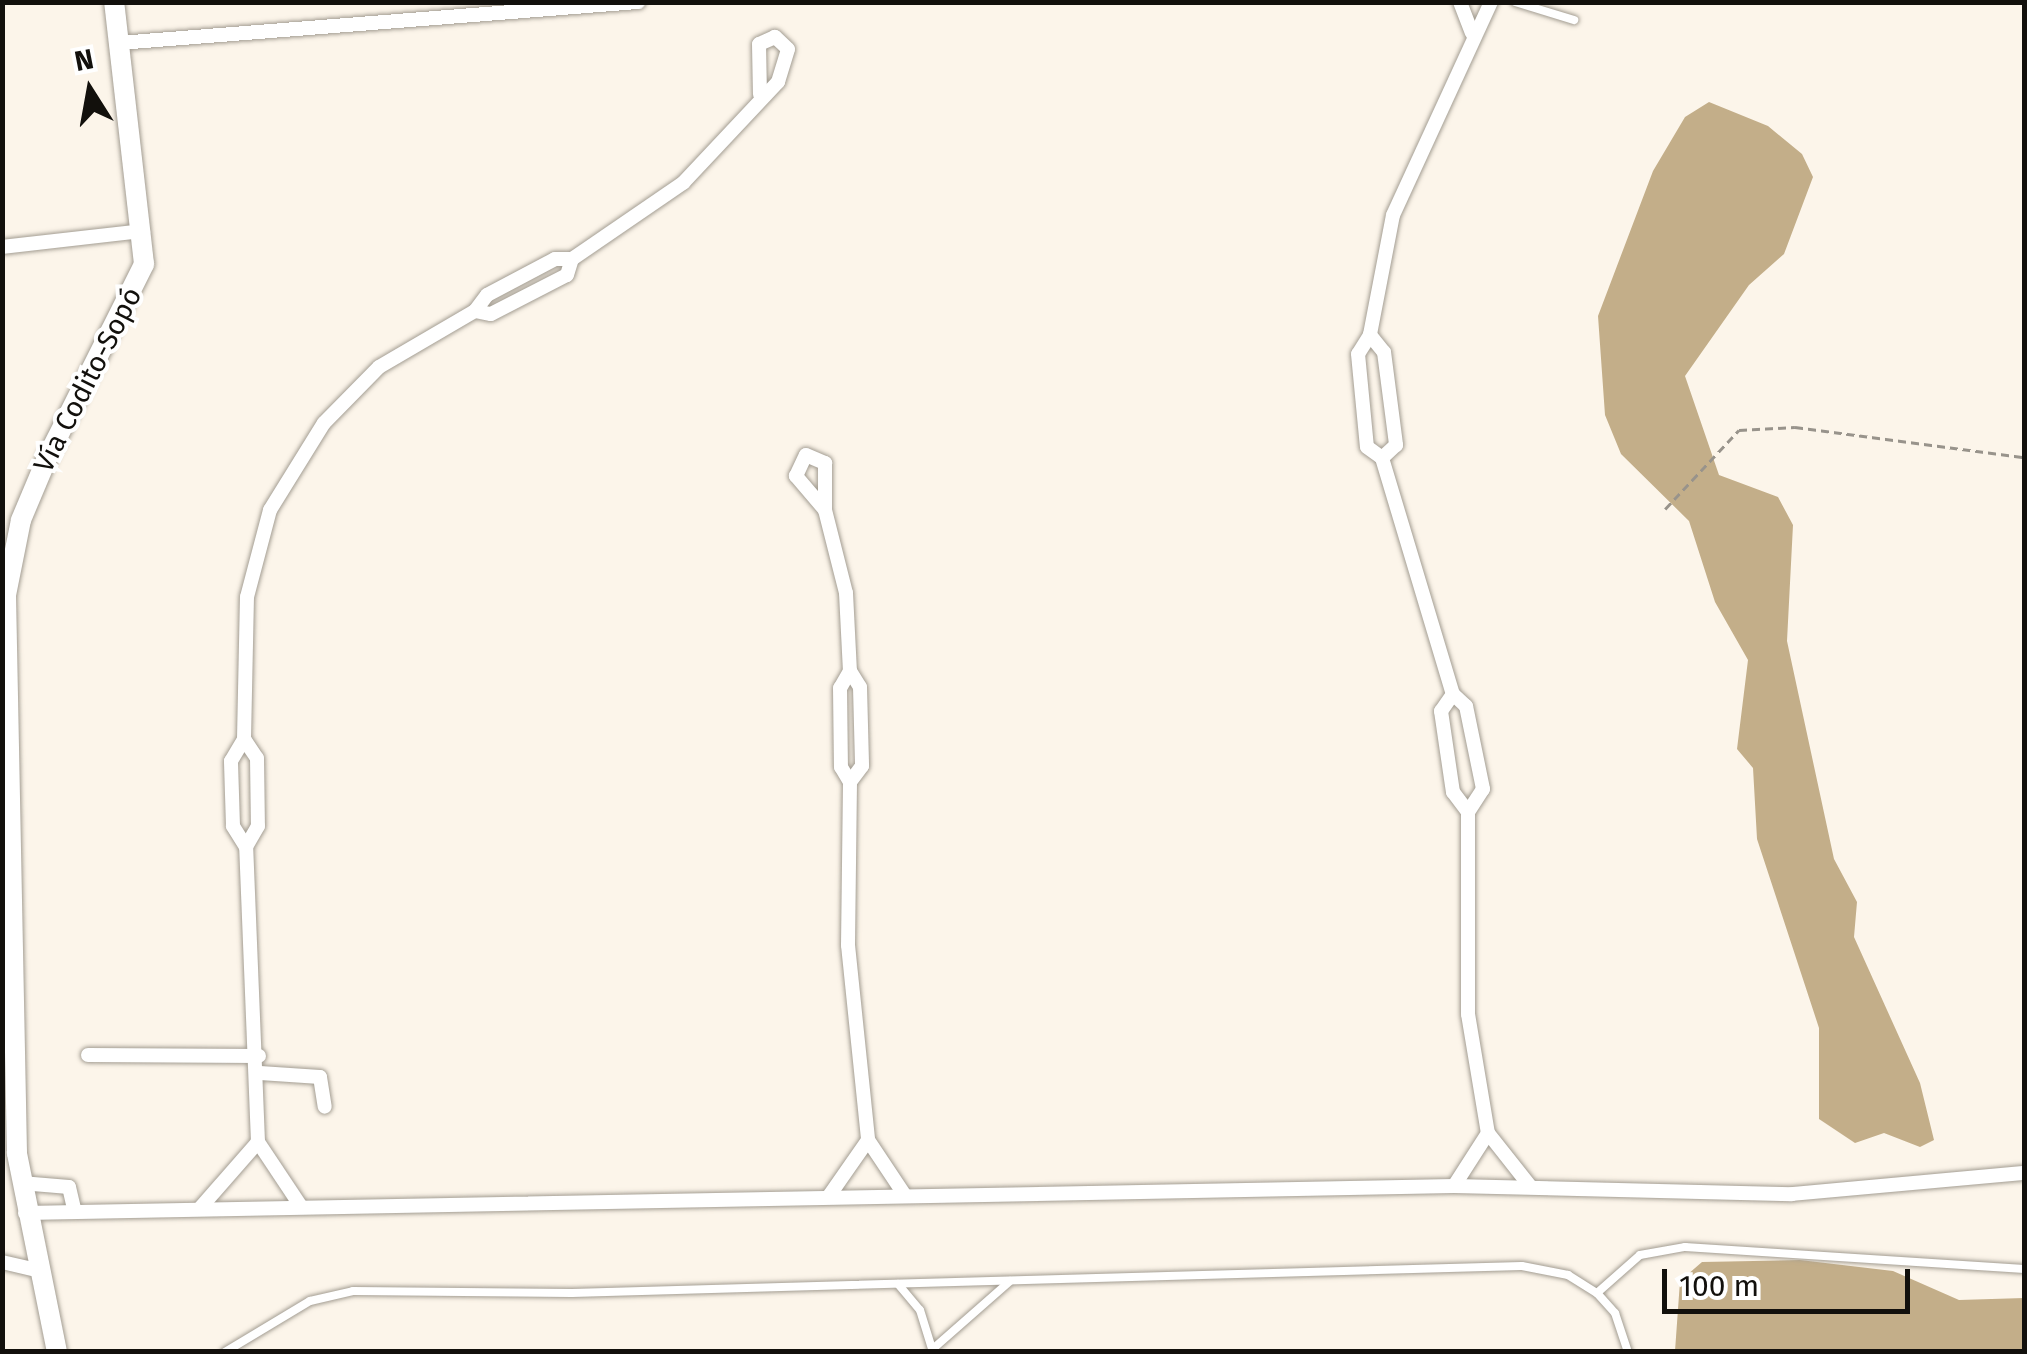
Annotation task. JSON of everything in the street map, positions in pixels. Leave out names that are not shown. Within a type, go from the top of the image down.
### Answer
[{"type":"street","name":"Vía Codito-Sopó","points":[[56,1352],[26,1214],[14,1109],[11,557],[46,458],[136,288],[143,231],[114,2]]},
{"type":"street","points":[[119,43],[638,2]]},
{"type":"street","points":[[1460,2],[1472,34]]},
{"type":"street","points":[[1491,2],[1472,34],[1394,216],[1370,334],[1358,354],[1367,447],[1382,458],[1452,694],[1466,706],[1483,789],[1468,812],[1468,1014],[1488,1133],[1530,1186]]},
{"type":"street","points":[[300,1204],[258,1142],[260,1056],[246,847],[233,826],[231,761],[244,739],[247,598],[270,510],[346,397],[379,368],[475,312],[487,296],[555,259],[572,259],[683,183],[760,94]]},
{"type":"street","points":[[2,247],[143,231]]},
{"type":"street","points":[[1370,334],[1384,352],[1396,445],[1382,458]]},
{"type":"street","points":[[825,510],[846,593],[850,671],[860,687],[862,766],[850,782],[848,944],[868,1140],[904,1194]]},
{"type":"street","points":[[1452,694],[1441,710],[1453,792],[1468,812]]},
{"type":"street","points":[[244,739],[257,758],[258,826],[246,847]]},
{"type":"street","points":[[88,1055],[260,1056]]},
{"type":"street","points":[[260,1073],[320,1077],[324,1106]]},
{"type":"street","points":[[1454,1186],[1488,1133]]},
{"type":"street","points":[[829,1196],[868,1140]]},
{"type":"street","points":[[201,1206],[258,1142]]},
{"type":"street","points":[[26,1214],[300,1204],[1454,1186],[1792,1194],[2024,1173]]},
{"type":"street","points":[[21,1184],[69,1186],[74,1210]]},
{"type":"street","points":[[2,1262],[38,1270]]},
{"type":"lane","points":[[1515,2],[1574,20]]},
{"type":"lane","points":[[1596,1294],[1640,1255],[1685,1247],[2024,1269]]},
{"type":"lane","points":[[226,1352],[310,1301],[353,1291],[898,1284],[1522,1266],[1568,1275],[1596,1294],[1615,1313],[1628,1352]]},
{"type":"lane","points":[[898,1284],[934,1349],[1010,1281]]},
{"type":"path","points":[[1665,509],[1739,430],[1795,427],[2024,457]]},
{"type":"shaded area","points":[[1709,102],[1768,126],[1802,154],[1813,177],[1784,254],[1749,285],[1685,376],[1719,475],[1778,497],[1793,525],[1787,641],[1834,859],[1857,902],[1854,937],[1920,1083],[1934,1140],[1920,1147],[1884,1133],[1855,1143],[1819,1119],[1819,1028],[1757,839],[1753,768],[1737,749],[1748,660],[1715,602],[1689,521],[1621,454],[1605,415],[1598,316],[1653,171],[1685,117]]},
{"type":"shaded area","points":[[1800,1260],[1893,1271],[1959,1300],[2024,1298],[2024,1351],[1675,1351],[1680,1281],[1702,1262]]}]
